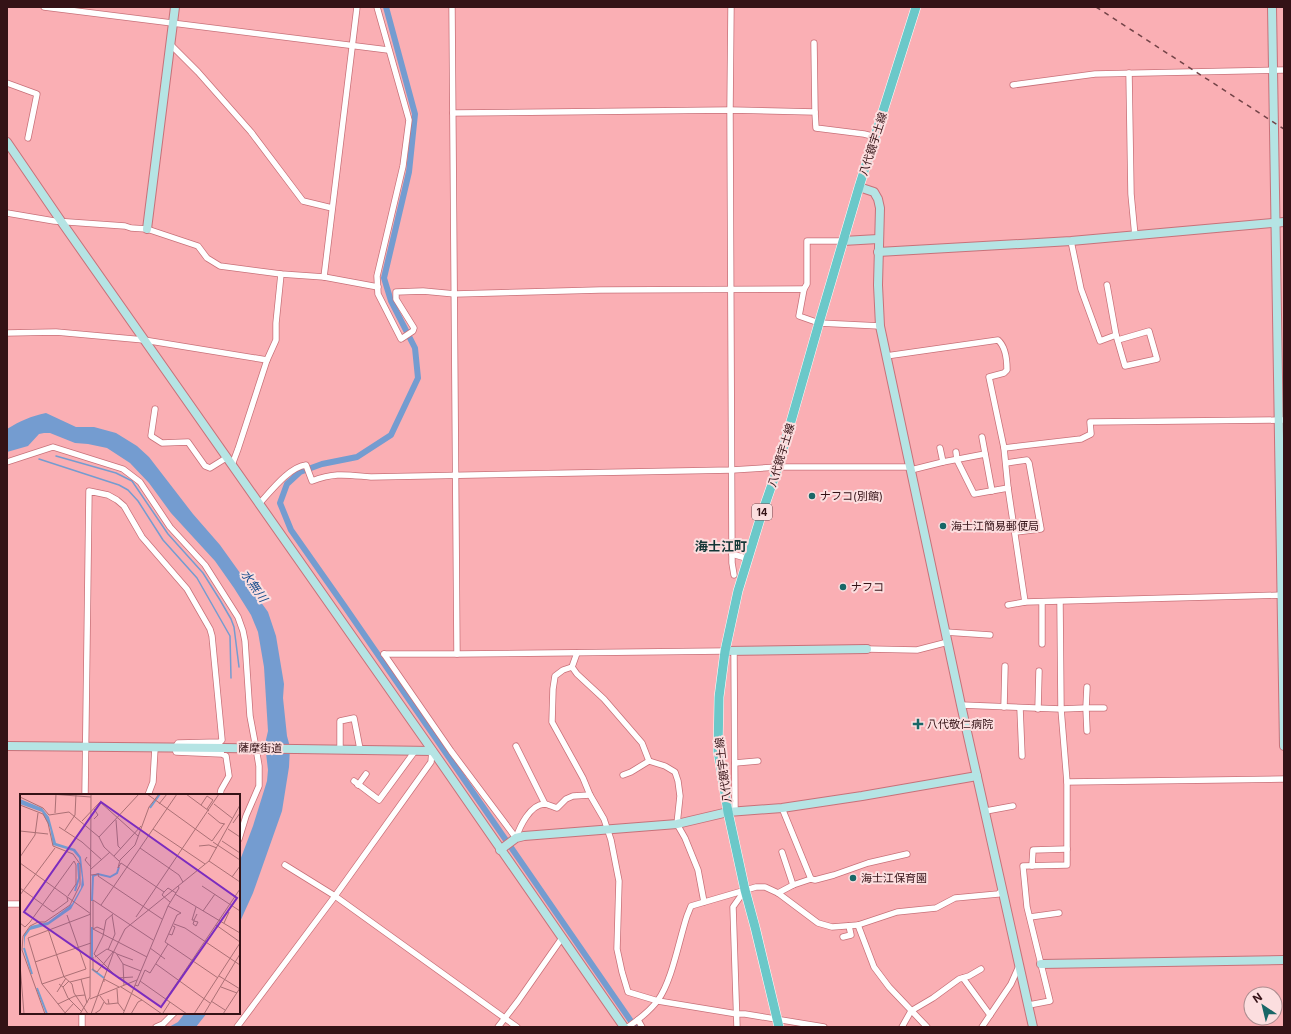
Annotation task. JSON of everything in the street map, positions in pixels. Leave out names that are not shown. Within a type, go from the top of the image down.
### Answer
[{"type":"main road","name":"八代鏡宇土線","points":[[778,1023],[745,890],[718,751],[719,697],[729,651],[738,591],[778,467],[818,323],[916,7]]},
{"type":"street","points":[[44,7],[388,50]]},
{"type":"street","points":[[147,229],[175,7]]},
{"type":"street","points":[[324,277],[357,7]]},
{"type":"street","points":[[377,7],[409,120],[403,166],[377,276],[378,294],[401,339],[414,331],[414,328],[396,299],[396,292],[423,291],[455,294],[600,290],[804,289]]},
{"type":"street","points":[[452,7],[457,654]]},
{"type":"street","points":[[731,7],[732,554],[734,575]]},
{"type":"street","points":[[1272,7],[1273,70],[1280,223],[1284,746]]},
{"type":"street","points":[[814,43],[816,128],[876,137]]},
{"type":"street","points":[[170,44],[198,72],[251,132],[303,201],[332,208]]},
{"type":"street","points":[[1013,85],[1095,74],[1284,70]]},
{"type":"street","points":[[1129,73],[1131,194],[1135,236]]},
{"type":"street","points":[[7,83],[37,94],[28,138]]},
{"type":"street","points":[[453,113],[730,110],[815,112]]},
{"type":"street","points":[[7,142],[624,1027]]},
{"type":"street","points":[[859,187],[874,192],[878,199],[880,208],[878,239],[880,326],[961,705],[986,811],[1033,1027]]},
{"type":"street","points":[[7,213],[62,221],[147,229],[198,246],[207,258],[220,266],[281,274],[324,277],[378,287]]},
{"type":"street","points":[[878,252],[1071,241],[1280,223]]},
{"type":"street","points":[[878,239],[807,241],[807,284],[804,289],[799,316],[818,323],[880,326]]},
{"type":"street","points":[[1071,241],[1081,290],[1100,341],[1117,338],[1149,331],[1157,359],[1125,366],[1117,338],[1106,285]]},
{"type":"street","points":[[232,465],[276,340],[276,323],[281,274]]},
{"type":"street","points":[[7,333],[56,332],[144,340],[268,360]]},
{"type":"street","points":[[886,356],[998,340],[1005,348],[1007,370],[1004,373],[989,377],[1004,448],[1008,488],[1016,532],[1025,602]]},
{"type":"street","points":[[155,409],[151,436],[162,443],[188,442],[205,466],[210,468],[226,458]]},
{"type":"street","points":[[1004,448],[1081,439],[1091,434],[1090,422],[1282,420]]},
{"type":"street","points":[[982,437],[992,491]]},
{"type":"street","points":[[7,462],[53,447],[123,469],[140,482],[170,527],[206,565],[238,617],[245,641],[250,716],[256,748],[259,786],[246,816],[240,836]]},
{"type":"street","points":[[940,448],[943,462]]},
{"type":"street","points":[[956,452],[957,460],[974,494],[1008,488]]},
{"type":"street","points":[[259,504],[289,473],[299,466],[306,465],[312,481],[327,475],[337,474],[370,477],[455,474],[732,470],[778,467],[910,469],[985,454]]},
{"type":"street","points":[[1006,463],[1027,460],[1029,463],[1041,529],[1016,532]]},
{"type":"street","points":[[86,794],[89,491],[108,495],[124,506],[142,537],[187,589],[210,628],[222,740],[220,742],[178,743],[175,748],[176,752],[222,754],[226,756],[229,776],[220,794]]},
{"type":"street","points":[[732,554],[749,559]]},
{"type":"street","points":[[1008,605],[1025,602],[1283,595]]},
{"type":"street","points":[[1042,602],[1042,644]]},
{"type":"street","points":[[1029,1005],[1050,1001],[1027,907],[1023,866],[1067,866],[1067,782],[1061,709],[1060,602]]},
{"type":"street","points":[[946,632],[990,635]]},
{"type":"street","points":[[516,838],[451,751],[384,654],[867,649],[917,650],[948,642]]},
{"type":"street","points":[[729,651],[735,763],[731,812]]},
{"type":"street","points":[[572,667],[577,653]]},
{"type":"street","points":[[1004,707],[1005,666]]},
{"type":"street","points":[[572,667],[577,674],[604,699],[642,743],[649,761]]},
{"type":"street","points":[[572,667],[563,670],[555,676],[552,690],[552,722],[604,819],[611,840],[619,881],[616,940],[622,972],[628,992],[658,1001],[745,1014],[778,1023],[824,1027]]},
{"type":"street","points":[[1038,709],[1039,671]]},
{"type":"street","points":[[1087,688],[1087,731]]},
{"type":"street","points":[[961,705],[1038,709],[1104,708]]},
{"type":"street","points":[[1020,708],[1022,756]]},
{"type":"street","points":[[340,749],[340,721],[354,718],[360,750]]},
{"type":"street","name":"薩摩街道","points":[[7,746],[432,751]]},
{"type":"street","points":[[516,746],[545,804]]},
{"type":"street","points":[[148,794],[153,782],[155,748]]},
{"type":"street","points":[[366,774],[356,783],[379,800],[415,751]]},
{"type":"street","points":[[237,1027],[335,896],[431,762],[432,751]]},
{"type":"street","points":[[623,775],[649,761],[665,766],[675,772],[680,796],[677,824],[685,838],[698,870],[704,902]]},
{"type":"street","points":[[735,763],[758,762]]},
{"type":"street","points":[[500,850],[516,838],[524,836],[677,824],[731,812],[782,808],[977,776]]},
{"type":"street","points":[[1067,782],[1284,779]]},
{"type":"street","points":[[516,838],[520,828],[534,808],[545,804],[557,808],[566,799],[573,796],[590,795]]},
{"type":"street","points":[[986,811],[1013,806]]},
{"type":"street","points":[[782,808],[811,880]]},
{"type":"street","points":[[1032,866],[1031,848],[1067,849]]},
{"type":"street","points":[[782,852],[793,885]]},
{"type":"street","points":[[778,893],[793,885],[834,875],[868,863],[907,854]]},
{"type":"street","points":[[284,864],[335,896],[517,1027]]},
{"type":"street","points":[[628,1027],[658,1001],[666,986],[691,906],[756,886],[765,887],[778,893],[818,923],[832,927],[858,925],[897,912],[936,908],[956,898],[998,894],[1003,890]]},
{"type":"street","points":[[737,1027],[733,907],[745,890]]},
{"type":"street","points":[[7,904],[20,904]]},
{"type":"street","points":[[1030,917],[1059,913]]},
{"type":"street","points":[[858,925],[874,968],[889,987],[927,1027]]},
{"type":"street","points":[[844,937],[851,935],[849,926]]},
{"type":"street","points":[[498,1027],[562,938]]},
{"type":"street","points":[[1041,964],[1284,960]]},
{"type":"street","points":[[982,1027],[1011,984],[1019,965]]},
{"type":"street","points":[[902,1027],[911,1011],[963,978],[981,969]]},
{"type":"street","points":[[963,978],[990,1015]]},
{"type":"street","points":[[82,1014],[82,1027]]},
{"type":"street","points":[[156,1027],[163,1024],[173,1014]]},
{"type":"street","points":[[637,1020],[642,1027]]},
{"type":"water","points":[[46,413],[76,427],[94,427],[116,433],[137,446],[149,457],[193,514],[220,545],[268,612],[276,636],[284,684],[283,698],[287,736],[290,747],[289,767],[282,811],[253,893],[240,922],[240,860],[253,826],[267,781],[268,770],[265,744],[268,731],[264,667],[258,632],[251,615],[215,561],[171,513],[149,483],[130,463],[107,448],[75,443],[50,433],[39,434],[28,446],[7,452],[7,429],[35,416]]},
{"type":"water","points":[[184,1014],[206,1014],[196,1027],[169,1027],[178,1022]]},
{"type":"waterway","points":[[386,7],[415,114],[409,172],[384,278],[391,301],[415,348],[418,378],[391,435],[357,457],[322,464],[300,472],[287,484],[280,503],[291,530],[635,1027]]},
{"type":"waterway","points":[[56,456],[116,473],[132,481],[168,534],[203,573],[231,619],[234,627],[239,667]]},
{"type":"waterway","points":[[39,459],[119,485],[128,490],[138,501],[163,540],[197,578],[230,636],[231,678]]},
{"type":"railway","points":[[1096,7],[1284,129]]},
{"type":"place","name":"ナフコ(別館)","points":[[812,496]]},
{"type":"place","name":"海士江簡易郵便局","points":[[943,526]]},
{"type":"place","name":"ナフコ","points":[[843,587]]},
{"type":"place","name":"八代敬仁病院","points":[[918,724]]},
{"type":"place","name":"海士江保育園","points":[[853,878]]},
{"type":"district","name":"海士江町","points":[[721,546]]},
{"type":"water label","name":"水無川","points":[[254,586]]}]
